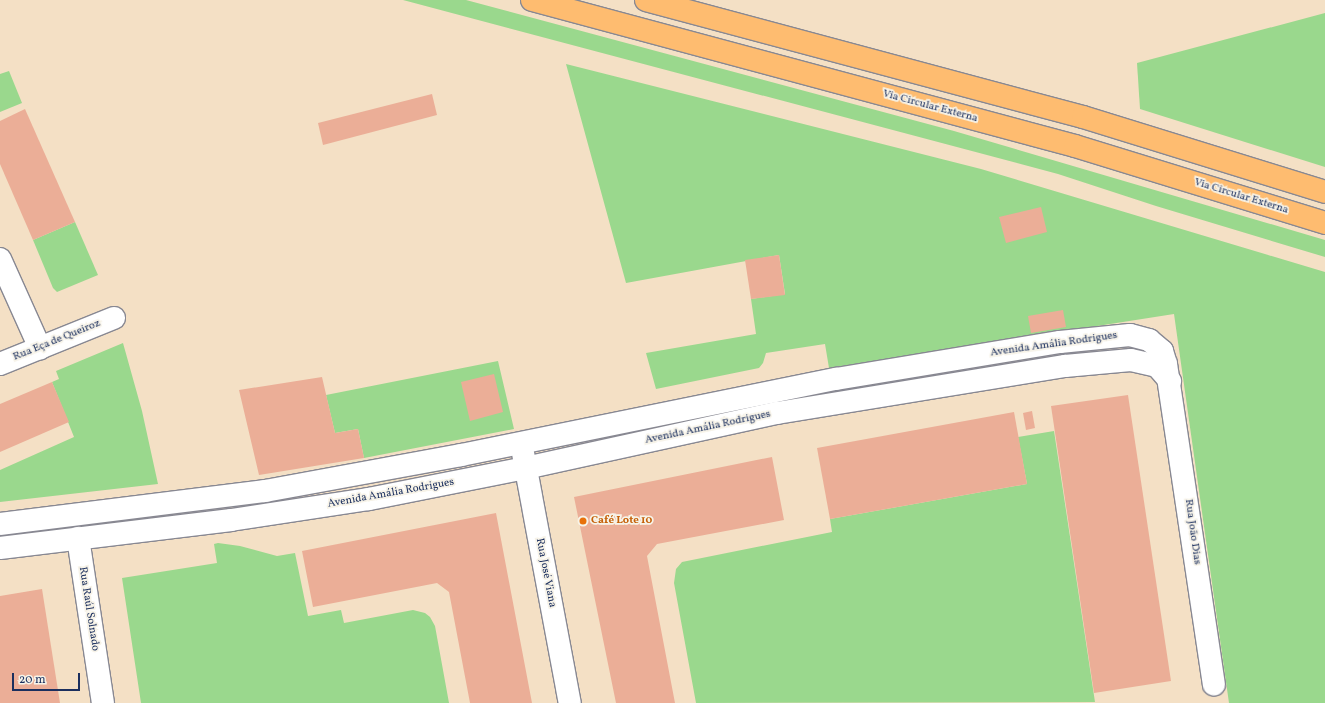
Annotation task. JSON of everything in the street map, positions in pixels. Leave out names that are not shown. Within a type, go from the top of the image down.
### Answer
[{"type":"main road","name":"Via Circular Externa","points":[[532,0],[1075,146],[1325,223]]},
{"type":"main road","points":[[646,0],[1083,117],[1325,192]]},
{"type":"street","points":[[0,259],[40,348]]},
{"type":"street","name":"Rua Eça de Queiroz","points":[[0,364],[114,318]]},
{"type":"street","name":"Avenida Amália Rodrigues","points":[[0,524],[266,491],[521,442],[772,391],[1060,342],[1130,335],[1149,340],[1162,351],[1170,381]]},
{"type":"street","name":"Avenida Amália Rodrigues","points":[[0,548],[231,520],[361,500],[526,468],[777,413],[1065,366],[1131,360],[1157,366],[1170,381]]},
{"type":"street","name":"Rua João Dias","points":[[1170,381],[1214,684]]},
{"type":"street","name":"Avenida Amália Rodrigues","points":[[772,391],[777,413]]},
{"type":"street","name":"Rua José Viana","points":[[521,442],[570,703]]},
{"type":"street","name":"Rua Raúl Solnado","points":[[78,538],[103,703]]},
{"type":"green space","points":[[403,0],[466,0],[954,131],[1325,240],[1325,257],[1156,206],[1058,174]]},
{"type":"green space","points":[[1325,13],[1325,167],[1140,109],[1137,63]]},
{"type":"green space","points":[[566,64],[981,169],[1325,272],[1325,703],[1229,703],[1174,314],[829,368],[825,344],[766,353],[763,363],[759,368],[656,389],[646,353],[756,334],[751,299],[785,294],[779,255],[626,283]]},
{"type":"green space","points":[[9,71],[22,103],[0,112],[0,74]]},
{"type":"green space","points":[[75,222],[98,275],[57,292],[53,288],[33,240]]},
{"type":"green space","points":[[123,343],[142,411],[158,484],[0,502],[0,470],[74,437],[52,382],[59,379],[56,371]]},
{"type":"green space","points":[[498,361],[514,429],[364,458],[358,429],[335,433],[326,395]]},
{"type":"green space","points":[[1054,431],[1095,702],[696,703],[674,583],[676,569],[682,562],[832,532],[830,519],[1027,484],[1018,437]]},
{"type":"green space","points":[[218,543],[240,546],[277,556],[295,553],[308,616],[341,610],[344,623],[413,610],[425,613],[430,617],[435,626],[449,703],[141,703],[122,578],[217,563],[214,544]]},
{"type":"building","points":[[432,94],[437,115],[323,145],[318,123]]},
{"type":"building","points":[[25,109],[75,222],[33,240],[0,164],[0,121]]},
{"type":"building","points":[[1041,207],[1047,232],[1006,243],[999,217]]},
{"type":"building","points":[[779,255],[785,295],[751,299],[745,260]]},
{"type":"building","points":[[1063,310],[1066,327],[1031,333],[1028,316]]},
{"type":"building","points":[[494,374],[503,412],[470,421],[461,382]]},
{"type":"building","points":[[322,377],[335,433],[358,429],[364,458],[259,475],[239,390]]},
{"type":"building","points":[[52,382],[69,422],[0,452],[0,404]]},
{"type":"building","points":[[1128,395],[1171,681],[1094,693],[1051,406]]},
{"type":"building","points":[[1032,411],[1035,428],[1026,430],[1023,413]]},
{"type":"building","points":[[1014,412],[1027,484],[830,519],[817,448]]},
{"type":"building","points":[[772,457],[784,520],[657,544],[647,556],[675,703],[616,703],[574,497]]},
{"type":"building","points":[[496,513],[532,703],[470,703],[449,592],[437,583],[313,607],[302,551]]},
{"type":"building","points":[[42,589],[60,703],[0,703],[0,596]]},
{"type":"place","name":"Café Lote 10","points":[[583,521]]}]
